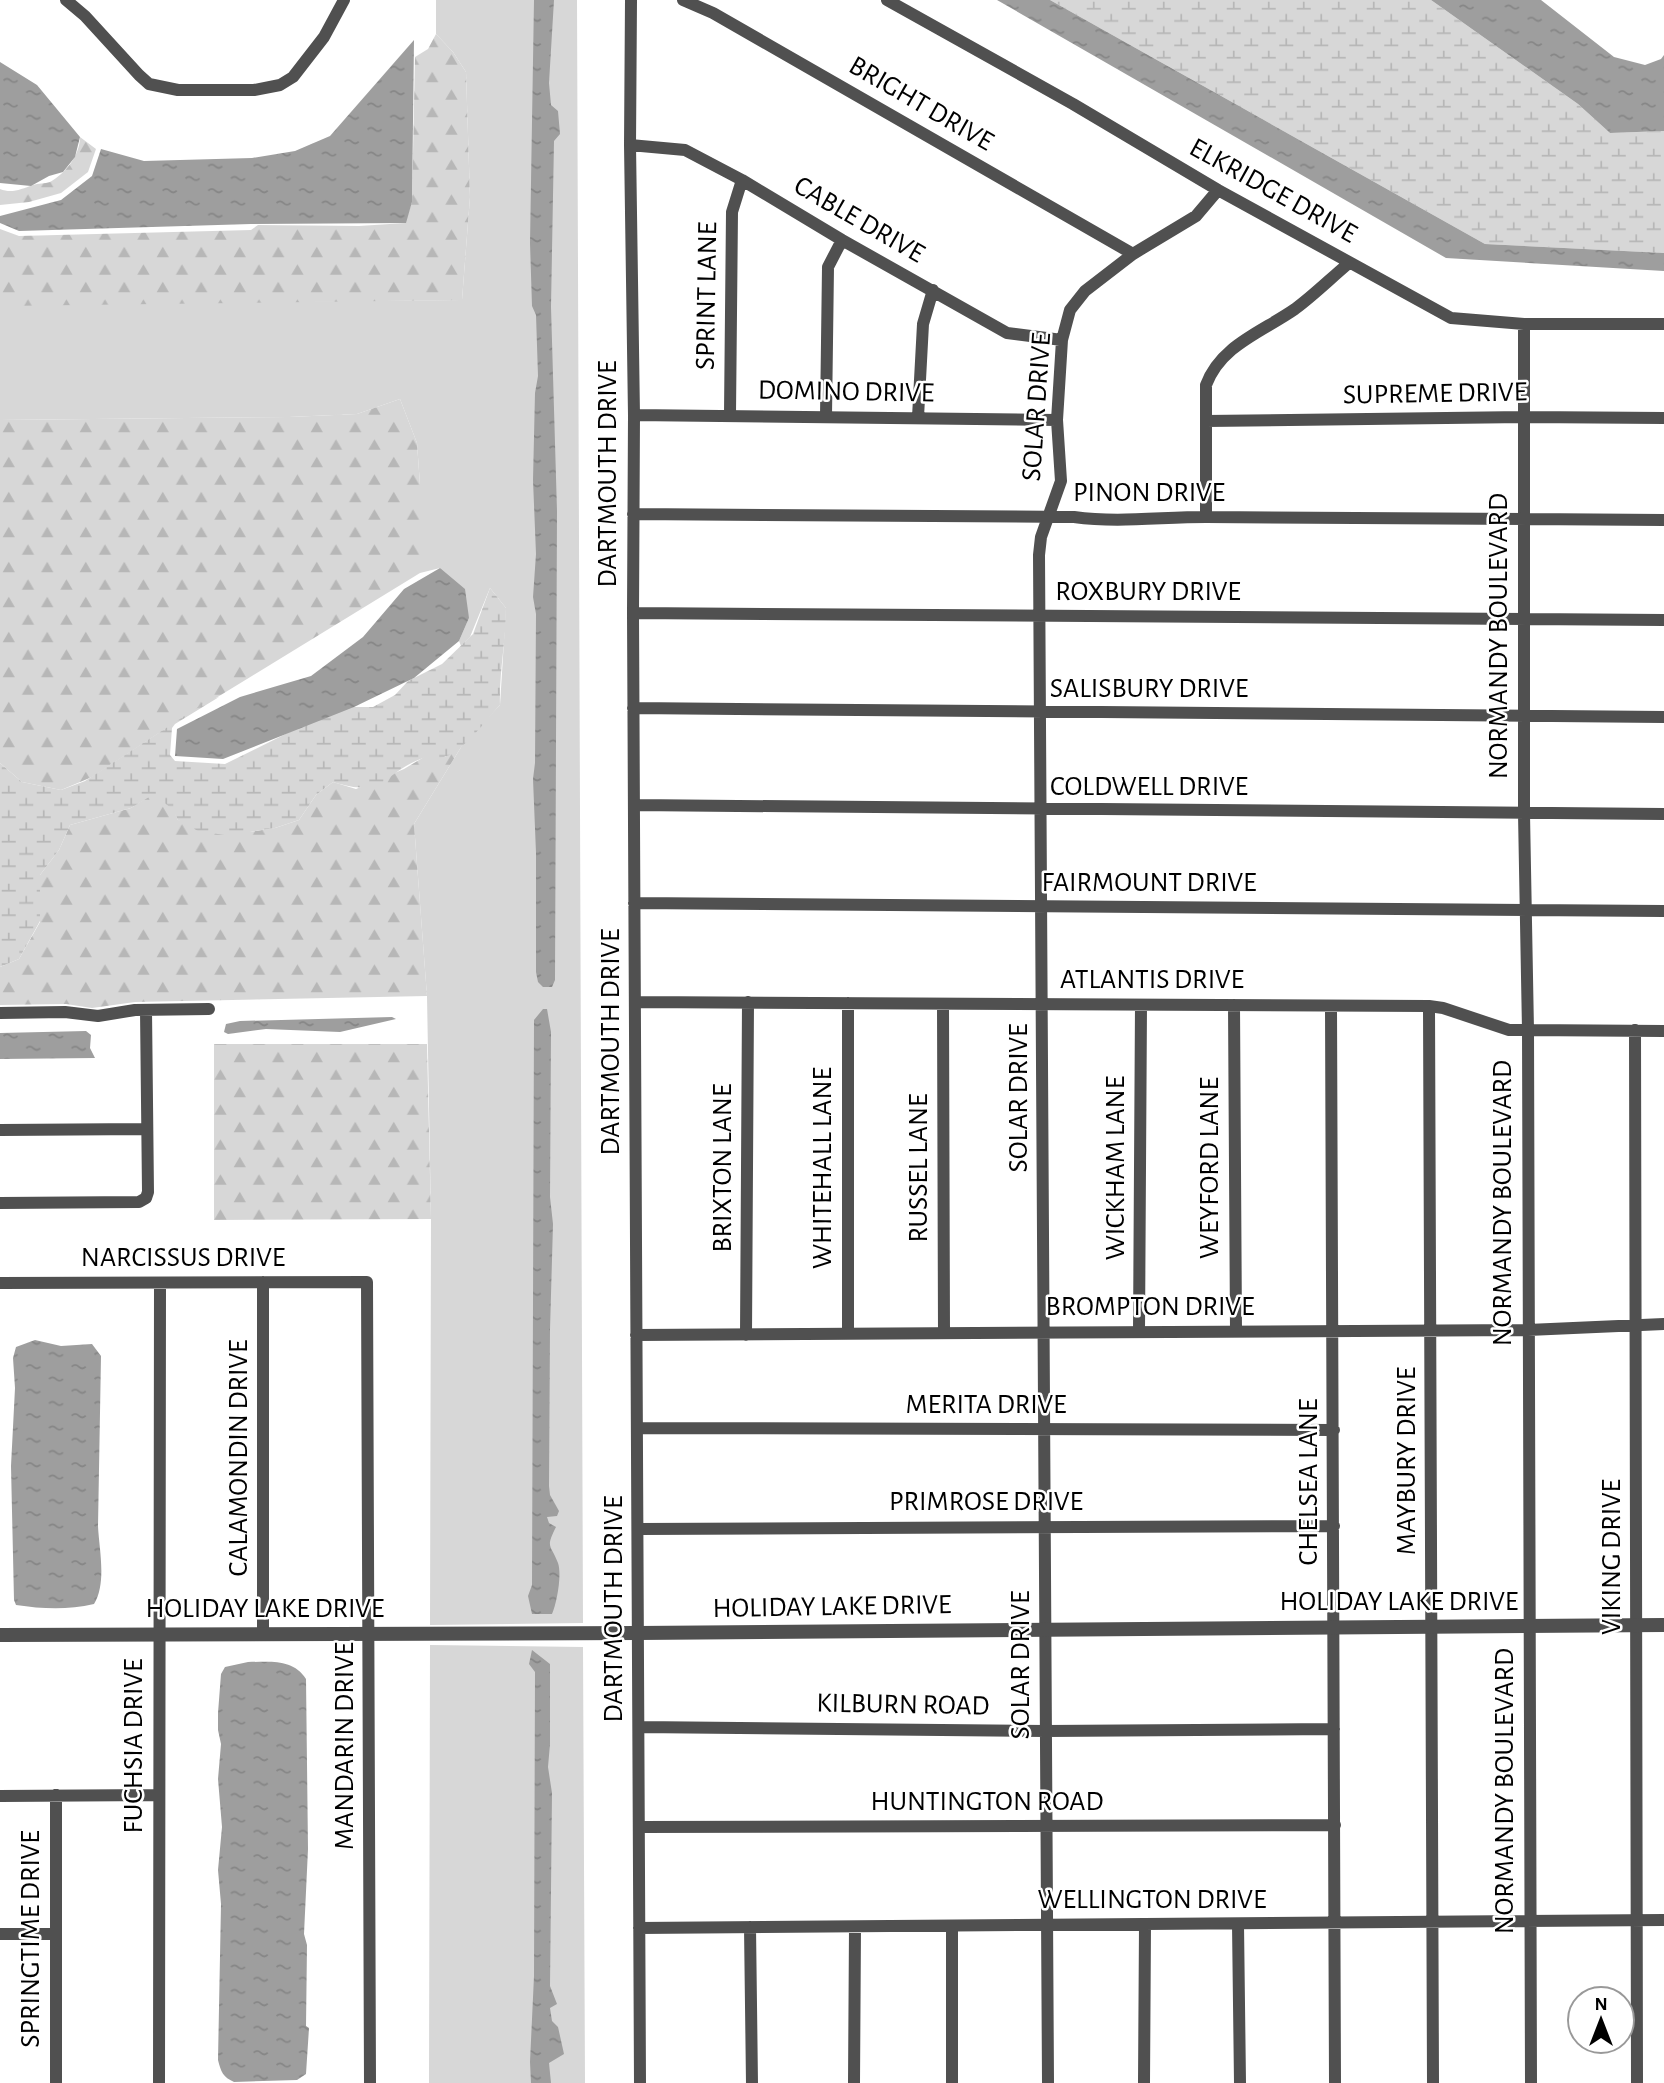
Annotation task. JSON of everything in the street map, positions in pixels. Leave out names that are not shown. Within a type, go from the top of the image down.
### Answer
[{"type":"street","points":[[65,0],[85,16],[149,84],[177,90],[267,89],[293,78],[329,30],[344,0]]},
{"type":"street","name":"DARTMOUTH DRIVE","points":[[631,0],[640,2083]]},
{"type":"street","name":"BRIGHT DRIVE","points":[[683,0],[725,19],[1133,254]]},
{"type":"street","name":"ELKRIDGE DRIVE","points":[[887,0],[1073,104],[1218,190],[1451,318],[1524,324],[1664,324]]},
{"type":"street","name":"CABLE DRIVE","points":[[630,145],[685,150],[1007,332],[1062,340]]},
{"type":"street","name":"SPRINT LANE","points":[[730,415],[732,212],[742,180]]},
{"type":"street","name":"SOLAR DRIVE","points":[[1048,2083],[1038,555],[1041,537],[1061,481],[1057,420],[1062,340],[1070,310],[1085,291],[1133,254],[1196,216],[1218,190]]},
{"type":"street","points":[[826,416],[828,267],[842,240]]},
{"type":"street","points":[[1206,517],[1206,385],[1210,373],[1228,350],[1296,308],[1349,262]]},
{"type":"street","points":[[918,417],[923,324],[933,290]]},
{"type":"street","name":"NORMANDY BOULEVARD","points":[[1524,324],[1531,2083]]},
{"type":"street","name":"DOMINO DRIVE","points":[[634,415],[1057,420]]},
{"type":"street","name":"SUPREME DRIVE","points":[[1206,421],[1664,418]]},
{"type":"street","name":"PINON DRIVE","points":[[633,514],[1074,517],[1106,521],[1154,517],[1664,520]]},
{"type":"street","name":"ROXBURY DRIVE","points":[[633,613],[1664,620]]},
{"type":"street","name":"SALISBURY DRIVE","points":[[633,708],[1664,717]]},
{"type":"street","name":"COLDWELL DRIVE","points":[[634,805],[1664,814]]},
{"type":"street","name":"FAIRMOUNT DRIVE","points":[[634,902],[1664,911]]},
{"type":"street","name":"ATLANTIS DRIVE","points":[[635,1002],[1429,1006],[1443,1008],[1509,1030],[1664,1031]]},
{"type":"street","name":"BRIXTON LANE","points":[[746,1335],[748,1002]]},
{"type":"street","name":"WHITEHALL LANE","points":[[848,1003],[848,1334]]},
{"type":"street","name":"RUSSEL LANE","points":[[943,1004],[944,1333]]},
{"type":"street","name":"WICKHAM LANE","points":[[1139,1332],[1141,1005]]},
{"type":"street","name":"WEYFORD LANE","points":[[1234,1005],[1236,1331]]},
{"type":"street","name":"CHELSEA LANE","points":[[1331,1006],[1335,2083]]},
{"type":"street","name":"MAYBURY DRIVE","points":[[1429,1006],[1433,2083]]},
{"type":"street","points":[[0,1013],[65,1012],[97,1016],[146,1010],[209,1009]]},
{"type":"street","points":[[0,1203],[143,1200],[148,1192],[146,1010]]},
{"type":"street","name":"VIKING DRIVE","points":[[1635,1030],[1637,2083]]},
{"type":"street","points":[[0,1130],[147,1129]]},
{"type":"street","name":"CALAMONDIN DRIVE","points":[[263,1282],[263,1633]]},
{"type":"street","name":"NARCISSUS DRIVE","points":[[0,1283],[366,1282]]},
{"type":"street","name":"MANDARIN DRIVE","points":[[366,1282],[370,2083]]},
{"type":"street","name":"FUCHSIA DRIVE","points":[[159,2083],[160,1283]]},
{"type":"street","name":"BROMPTON DRIVE","points":[[636,1335],[1528,1329],[1664,1324]]},
{"type":"street","name":"MERITA DRIVE","points":[[637,1428],[1334,1430]]},
{"type":"street","name":"PRIMROSE DRIVE","points":[[638,1529],[1334,1526]]},
{"type":"street","name":"HOLIDAY LAKE DRIVE","points":[[0,1635],[1664,1625]]},
{"type":"street","name":"KILBURN ROAD","points":[[639,1727],[1046,1731],[1334,1729]]},
{"type":"street","name":"SPRINGTIME DRIVE","points":[[56,1795],[56,2083]]},
{"type":"street","points":[[0,1796],[159,1795]]},
{"type":"street","name":"HUNTINGTON ROAD","points":[[639,1827],[1335,1825]]},
{"type":"street","name":"WELLINGTON DRIVE","points":[[639,1928],[1664,1920]]},
{"type":"street","points":[[1144,2083],[1145,1924]]},
{"type":"street","points":[[1238,1924],[1240,2083]]},
{"type":"street","points":[[951,1926],[952,2083]]},
{"type":"street","points":[[750,1927],[752,2083]]},
{"type":"street","points":[[854,2083],[855,1927]]},
{"type":"street","points":[[0,1934],[55,1934]]},
{"type":"green space","points":[[436,0],[577,0],[583,1623],[430,1625],[431,1219],[427,996],[414,824],[463,744],[500,705],[506,608],[490,588],[470,637],[461,646],[459,641],[469,618],[440,568],[420,573],[417,443],[400,399],[357,414],[0,420],[0,304],[462,300],[470,197],[466,72],[453,52],[436,34]]},
{"type":"green space","points":[[1050,0],[1431,0],[1578,104],[1610,133],[1664,131],[1664,253],[1485,244]]},
{"type":"green space","points":[[436,34],[453,52],[466,72],[470,197],[462,300],[0,306],[0,229],[19,236],[251,230],[258,225],[359,226],[405,223],[412,202],[415,57],[428,49]]},
{"type":"green space","points":[[80,137],[96,149],[88,172],[61,193],[29,202],[0,205],[0,189],[13,191],[48,183],[61,174],[75,157]]},
{"type":"green space","points":[[400,399],[417,443],[420,573],[92,777],[61,790],[22,782],[0,763],[0,420],[357,414]]},
{"type":"green space","points":[[490,588],[506,608],[500,705],[459,749],[444,757],[423,758],[409,764],[374,786],[351,787],[333,782],[316,795],[299,820],[250,832],[244,838],[198,831],[178,820],[172,809],[154,794],[131,808],[70,825],[59,850],[40,875],[40,921],[19,959],[0,967],[0,763],[22,782],[61,790],[85,781],[209,700],[219,697],[175,724],[172,728],[170,755],[175,761],[225,764],[340,707],[373,707],[395,695],[408,681],[442,664],[473,634]]},
{"type":"green space","points":[[463,744],[414,824],[427,996],[135,1002],[92,1008],[66,1004],[0,1005],[0,967],[19,959],[40,922],[40,875],[59,850],[70,825],[131,808],[154,793],[173,809],[178,820],[250,832],[275,828],[299,820],[316,795],[333,782],[356,789],[404,769],[424,757],[445,757]]},
{"type":"green space","points":[[214,1044],[427,1044],[431,1219],[214,1220]]},
{"type":"green space","points":[[430,1645],[583,1647],[585,2083],[429,2083]]},
{"type":"water","points":[[534,0],[554,0],[549,83],[551,105],[558,111],[560,134],[554,141],[551,307],[557,511],[555,980],[552,987],[543,987],[538,982],[536,972],[533,779],[536,614],[533,597],[536,554],[533,480],[535,393],[538,376],[530,243]]},
{"type":"water","points":[[997,0],[1050,0],[1485,244],[1664,253],[1664,271],[1446,258]]},
{"type":"water","points":[[1431,0],[1541,0],[1614,57],[1645,65],[1661,59],[1664,55],[1664,131],[1610,133],[1578,104]]},
{"type":"water","points":[[414,40],[412,202],[406,223],[251,224],[19,231],[0,223],[0,216],[61,200],[92,176],[101,149],[144,161],[252,158],[295,151],[330,136]]},
{"type":"water","points":[[0,62],[37,85],[80,137],[75,157],[63,172],[31,186],[0,183]]},
{"type":"water","points":[[440,568],[465,589],[469,618],[459,641],[414,678],[354,707],[223,759],[175,756],[177,729],[240,697],[311,676],[363,637],[404,589]]},
{"type":"water","points":[[543,1009],[547,1009],[551,1032],[550,1197],[553,1224],[549,1486],[550,1495],[559,1511],[557,1516],[547,1517],[549,1523],[556,1527],[550,1543],[558,1563],[559,1574],[552,1614],[532,1614],[528,1596],[532,1585],[534,1020]]},
{"type":"water","points":[[396,1019],[340,1032],[266,1029],[228,1034],[224,1032],[226,1024],[240,1021]]},
{"type":"water","points":[[86,1031],[91,1035],[90,1048],[95,1058],[0,1059],[0,1033]]},
{"type":"water","points":[[35,1340],[61,1346],[92,1344],[101,1356],[98,1526],[101,1576],[94,1604],[46,1608],[16,1605],[14,1600],[11,1466],[15,1388],[13,1358],[16,1347]]},
{"type":"water","points":[[532,1650],[550,1664],[550,1986],[557,2004],[550,2008],[552,2021],[558,2027],[564,2054],[549,2063],[551,2083],[531,2083],[530,2062],[534,1976],[535,1672],[529,1664]]},
{"type":"water","points":[[248,1662],[287,1664],[301,1672],[306,1679],[308,1849],[304,1934],[307,1945],[306,2026],[309,2028],[306,2074],[297,2080],[234,2082],[223,2074],[218,2060],[221,1904],[218,1870],[222,1827],[218,1779],[221,1744],[218,1713],[221,1674],[225,1667]]}]
